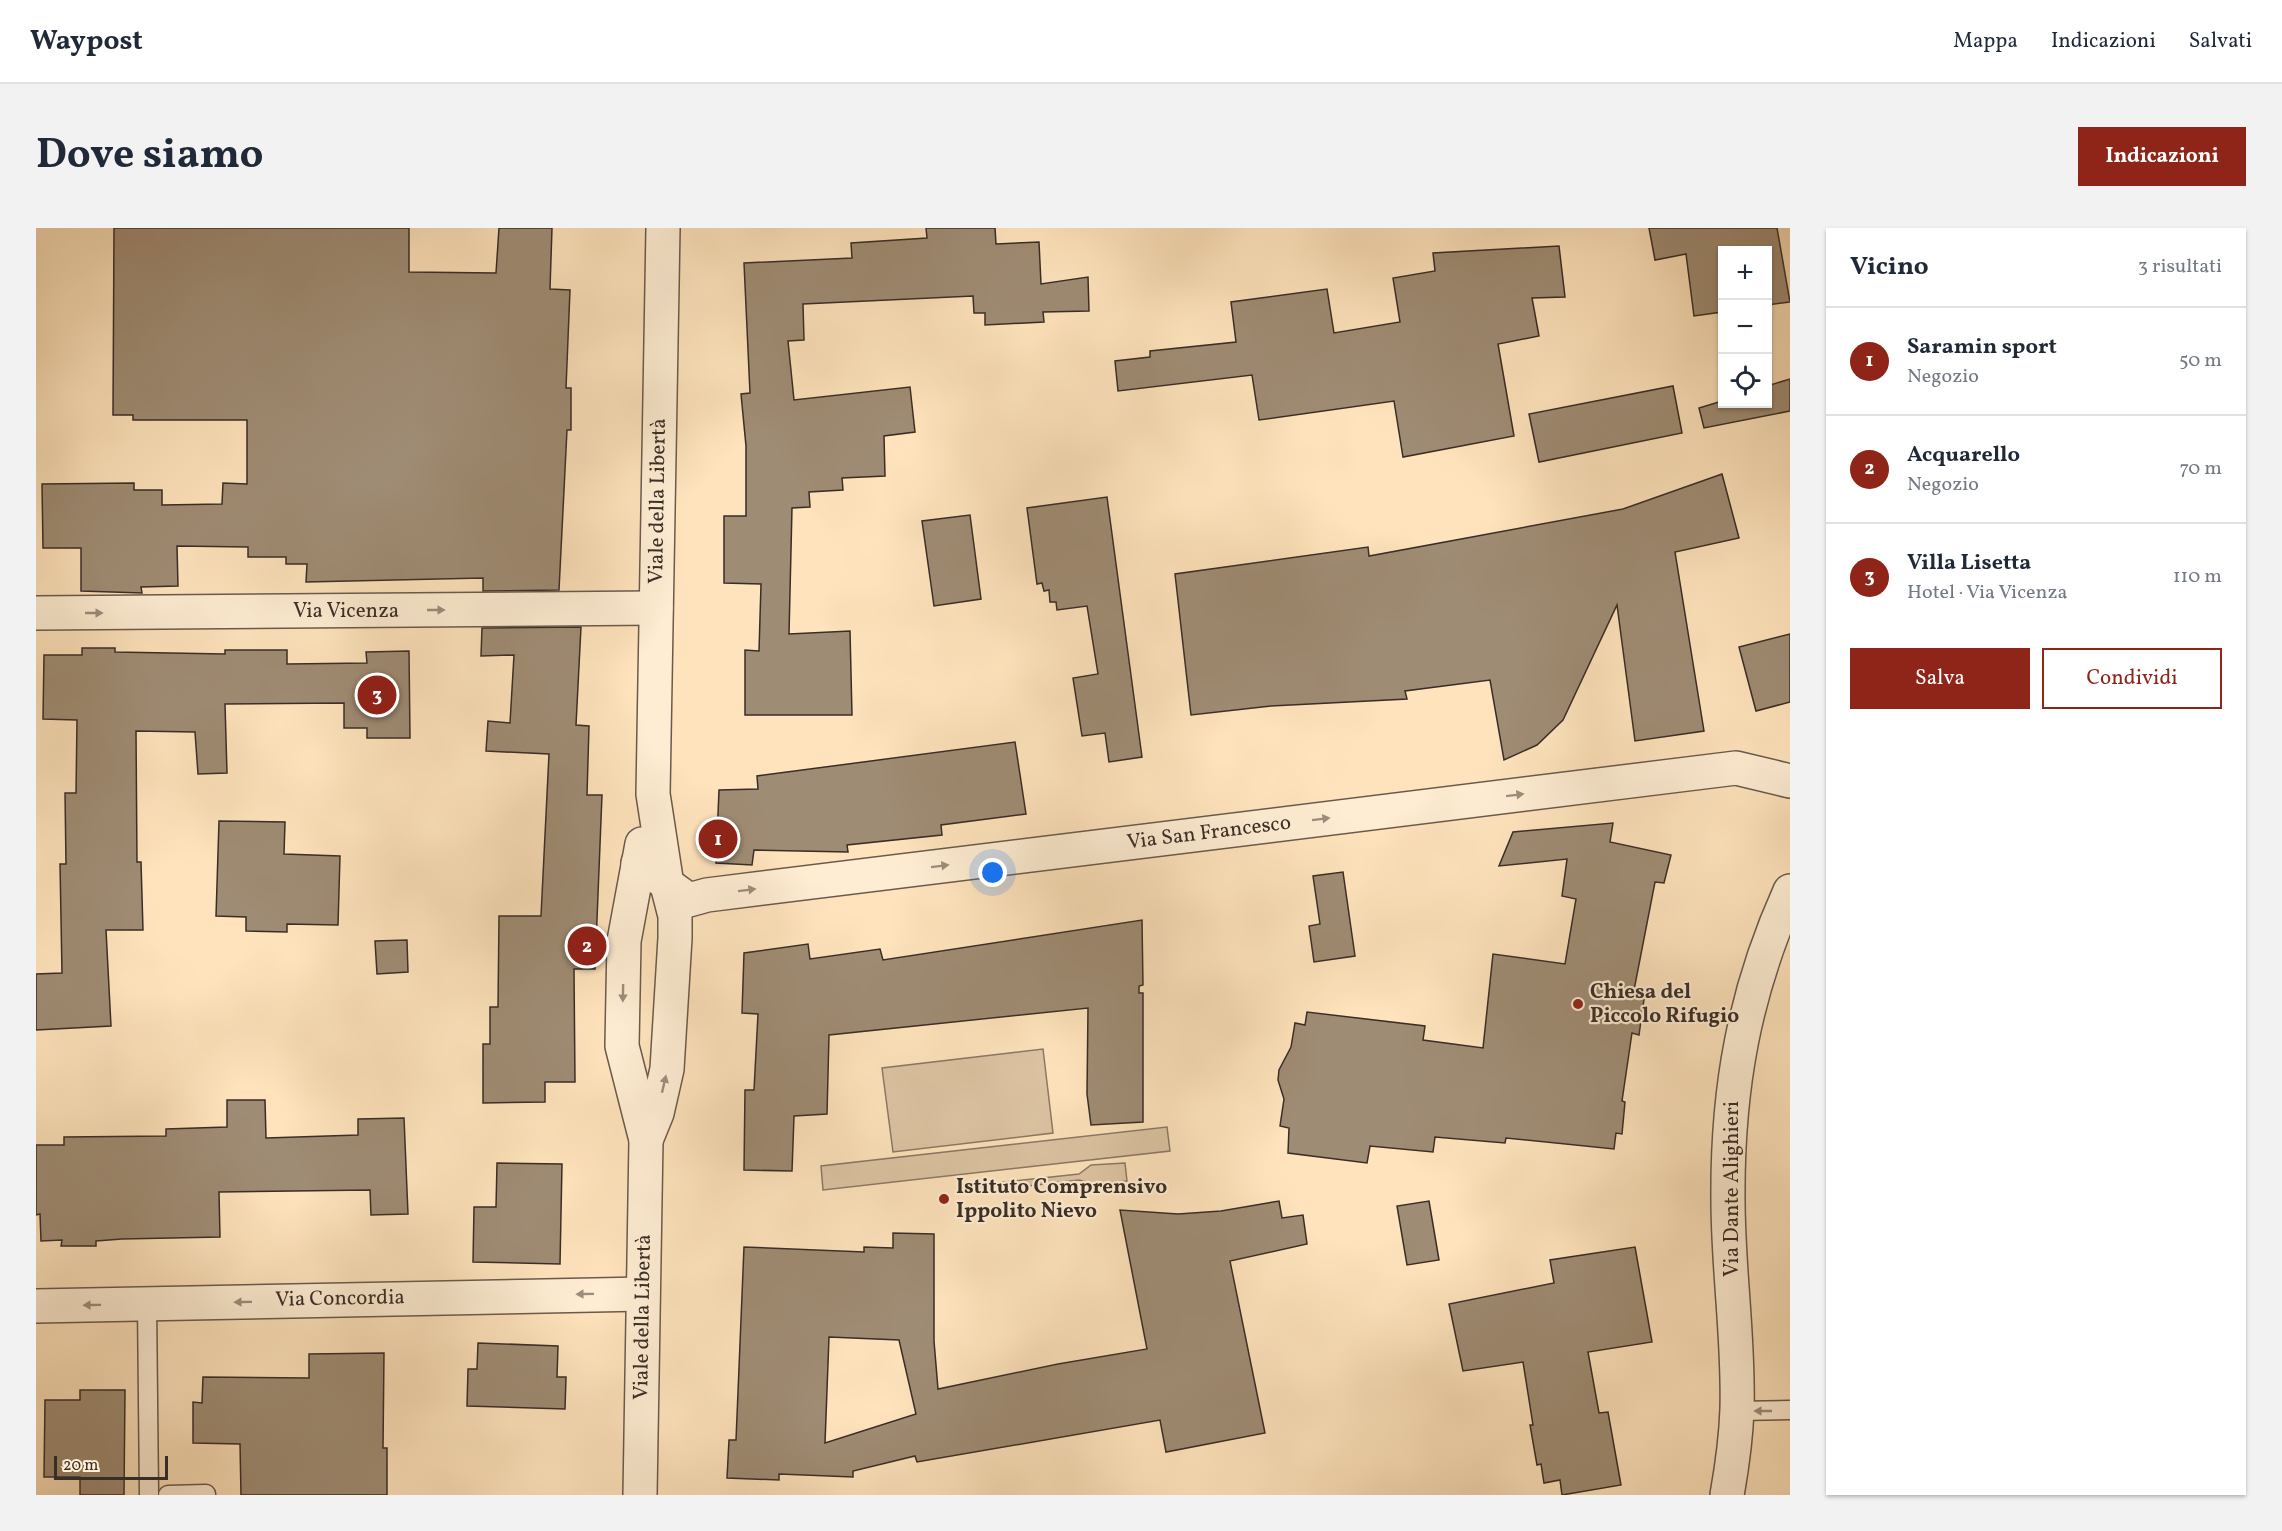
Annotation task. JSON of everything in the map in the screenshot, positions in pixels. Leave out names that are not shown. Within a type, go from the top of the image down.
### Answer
[{"type":"street","name":"Viale della Libertà","points":[[640,1495],[646,1140],[622,1046],[624,940],[653,784],[663,228]]},
{"type":"street","name":"Via Vicenza","points":[[36,613],[656,608]]},
{"type":"street","name":"Via San Francesco","points":[[677,900],[1736,768],[1790,781]]},
{"type":"street","name":"Viale della Libertà","points":[[646,1140],[657,1113],[667,1069],[672,1018],[677,900],[653,784]]},
{"type":"street","points":[[638,863],[677,900]]},
{"type":"street","name":"Via Dante Alighieri","points":[[1727,1495],[1737,1411],[1728,1200],[1731,1094],[1751,993],[1790,891]]},
{"type":"street","name":"Via Concordia","points":[[36,1306],[643,1294]]},
{"type":"lane","points":[[147,1304],[149,1495]]},
{"type":"lane","points":[[1737,1411],[1790,1410]]},
{"type":"lane","points":[[168,1495],[206,1494]]},
{"type":"shaded area","points":[[1043,1049],[1053,1133],[893,1152],[882,1068]]},
{"type":"shaded area","points":[[1167,1127],[1170,1151],[823,1190],[821,1166]]},
{"type":"shaded area","points":[[1125,1163],[1127,1181],[1094,1184],[1079,1180],[968,1193],[968,1186],[1079,1174],[1091,1165]]},
{"type":"building","points":[[114,228],[409,228],[409,272],[496,273],[499,228],[552,228],[550,289],[570,290],[566,388],[571,388],[571,430],[567,430],[559,590],[483,591],[483,578],[306,582],[307,564],[286,564],[286,557],[248,557],[248,547],[177,546],[178,586],[141,587],[142,593],[81,591],[81,548],[43,548],[42,484],[134,483],[134,490],[162,490],[162,505],[222,504],[223,483],[247,484],[247,420],[133,420],[133,415],[113,415]]},
{"type":"building","points":[[926,228],[995,228],[996,244],[1039,242],[1041,284],[1088,277],[1089,311],[1043,312],[1044,322],[985,325],[985,313],[974,313],[973,296],[803,304],[804,340],[788,341],[794,400],[910,387],[915,432],[884,436],[885,476],[842,478],[843,490],[809,492],[810,507],[792,508],[789,634],[850,631],[852,715],[745,715],[745,650],[759,651],[761,584],[724,583],[724,516],[746,516],[746,446],[741,394],[750,393],[744,263],[852,258],[851,243],[927,238]]},
{"type":"building","points":[[1649,228],[1777,228],[1790,302],[1772,304],[1772,246],[1718,246],[1718,313],[1694,316],[1686,254],[1655,260]]},
{"type":"building","points":[[1559,246],[1565,297],[1532,298],[1539,336],[1498,344],[1514,436],[1403,457],[1394,401],[1259,420],[1252,375],[1118,391],[1115,361],[1150,357],[1150,351],[1236,342],[1231,302],[1327,289],[1334,333],[1400,322],[1393,278],[1435,271],[1433,253]]},
{"type":"building","points":[[1790,379],[1790,411],[1704,428],[1699,408],[1718,402],[1718,408],[1772,408],[1772,384]]},
{"type":"building","points":[[1673,386],[1682,433],[1539,462],[1529,414]]},
{"type":"building","points":[[1722,474],[1739,538],[1675,552],[1704,731],[1635,741],[1617,605],[1563,720],[1537,745],[1504,760],[1490,680],[1405,691],[1407,699],[1271,706],[1191,715],[1175,574],[1368,547],[1369,556],[1623,509]]},
{"type":"building","points":[[1107,497],[1142,757],[1109,762],[1105,733],[1082,736],[1073,678],[1098,674],[1087,606],[1057,610],[1056,602],[1050,602],[1049,590],[1044,591],[1042,583],[1037,584],[1027,508]]},
{"type":"building","points":[[970,515],[981,599],[934,606],[922,521]]},
{"type":"building","points":[[581,627],[576,725],[589,726],[587,795],[602,795],[595,969],[574,969],[575,1082],[545,1082],[545,1102],[483,1103],[483,1044],[490,1044],[490,1007],[498,1007],[499,916],[541,916],[549,754],[486,751],[488,721],[510,723],[514,655],[481,656],[482,628]]},
{"type":"building","points":[[1790,634],[1790,702],[1756,711],[1739,647]]},
{"type":"building","points":[[82,648],[115,648],[115,652],[225,654],[225,650],[287,650],[287,664],[367,663],[366,652],[409,651],[410,738],[367,738],[367,728],[344,728],[344,703],[225,704],[227,773],[198,774],[195,732],[136,731],[137,862],[141,862],[143,930],[106,930],[111,1026],[36,1030],[36,974],[62,973],[60,864],[66,864],[65,793],[76,793],[77,720],[43,719],[44,655],[82,655]]},
{"type":"building","points":[[1015,742],[1026,814],[941,825],[942,835],[847,845],[848,852],[754,850],[752,865],[716,863],[719,790],[758,789],[757,776]]},
{"type":"building","points":[[219,821],[285,822],[284,854],[340,856],[338,925],[287,924],[287,932],[246,931],[246,917],[216,916]]},
{"type":"building","points":[[1613,823],[1610,842],[1671,855],[1664,883],[1655,882],[1634,990],[1645,992],[1639,1035],[1632,1033],[1622,1101],[1625,1102],[1622,1134],[1616,1133],[1614,1149],[1506,1138],[1505,1143],[1435,1137],[1433,1152],[1370,1146],[1367,1163],[1288,1153],[1289,1128],[1280,1126],[1284,1099],[1278,1080],[1279,1070],[1291,1047],[1295,1023],[1305,1025],[1307,1012],[1425,1026],[1423,1040],[1483,1048],[1493,954],[1565,964],[1576,899],[1562,896],[1567,859],[1499,866],[1513,832]]},
{"type":"building","points":[[1343,872],[1355,956],[1314,962],[1309,926],[1320,924],[1313,876]]},
{"type":"building","points":[[1142,920],[1143,985],[1139,986],[1139,993],[1143,993],[1143,1122],[1091,1125],[1087,1094],[1088,1008],[829,1035],[827,1114],[794,1116],[792,1171],[744,1170],[745,1090],[754,1090],[758,1014],[742,1013],[744,953],[808,944],[810,959],[880,949],[883,960]]},
{"type":"building","points":[[407,940],[408,972],[377,974],[375,941]]},
{"type":"building","points":[[227,1100],[265,1100],[266,1138],[358,1135],[358,1119],[404,1118],[408,1214],[371,1215],[370,1190],[219,1192],[220,1237],[122,1239],[96,1241],[96,1246],[61,1246],[62,1240],[41,1241],[40,1214],[36,1215],[36,1145],[64,1145],[64,1137],[166,1136],[166,1129],[227,1127]]},
{"type":"building","points":[[497,1163],[562,1164],[560,1264],[473,1262],[474,1207],[496,1207]]},
{"type":"building","points":[[1279,1201],[1282,1218],[1303,1215],[1307,1244],[1230,1261],[1265,1433],[1166,1452],[1160,1420],[917,1462],[915,1456],[853,1471],[853,1477],[779,1474],[779,1480],[727,1478],[729,1440],[736,1440],[744,1247],[864,1252],[864,1247],[893,1248],[893,1233],[934,1234],[934,1341],[938,1389],[1058,1364],[1147,1349],[1120,1210],[1178,1214],[1221,1211]],"holes":[[[829,1337],[899,1340],[916,1414],[825,1443]]]},
{"type":"building","points":[[1429,1201],[1439,1260],[1407,1265],[1397,1206]]},
{"type":"building","points":[[1635,1247],[1652,1342],[1588,1352],[1599,1413],[1608,1412],[1621,1485],[1562,1495],[1560,1480],[1544,1483],[1541,1464],[1537,1465],[1523,1362],[1463,1371],[1449,1304],[1554,1283],[1550,1260]]},
{"type":"building","points":[[478,1343],[558,1346],[557,1377],[566,1377],[565,1409],[467,1406],[468,1369],[477,1369]]},
{"type":"building","points":[[384,1353],[383,1448],[387,1448],[387,1495],[241,1495],[240,1444],[193,1443],[193,1402],[202,1403],[203,1377],[309,1378],[309,1354]]},
{"type":"building","points":[[80,1390],[125,1390],[124,1495],[80,1495],[80,1477],[44,1477],[45,1400],[80,1400]]},
{"type":"place","name":"Villa Lisetta","points":[[377,695]]},
{"type":"place","name":"Saramin sport","points":[[718,839]]},
{"type":"place","name":"Acquarello","points":[[587,946]]},
{"type":"place","name":"Chiesa del Piccolo Rifugio","points":[[1578,1004]]},
{"type":"place","name":"Istituto Comprensivo Ippolito Nievo","points":[[944,1199]]}]
